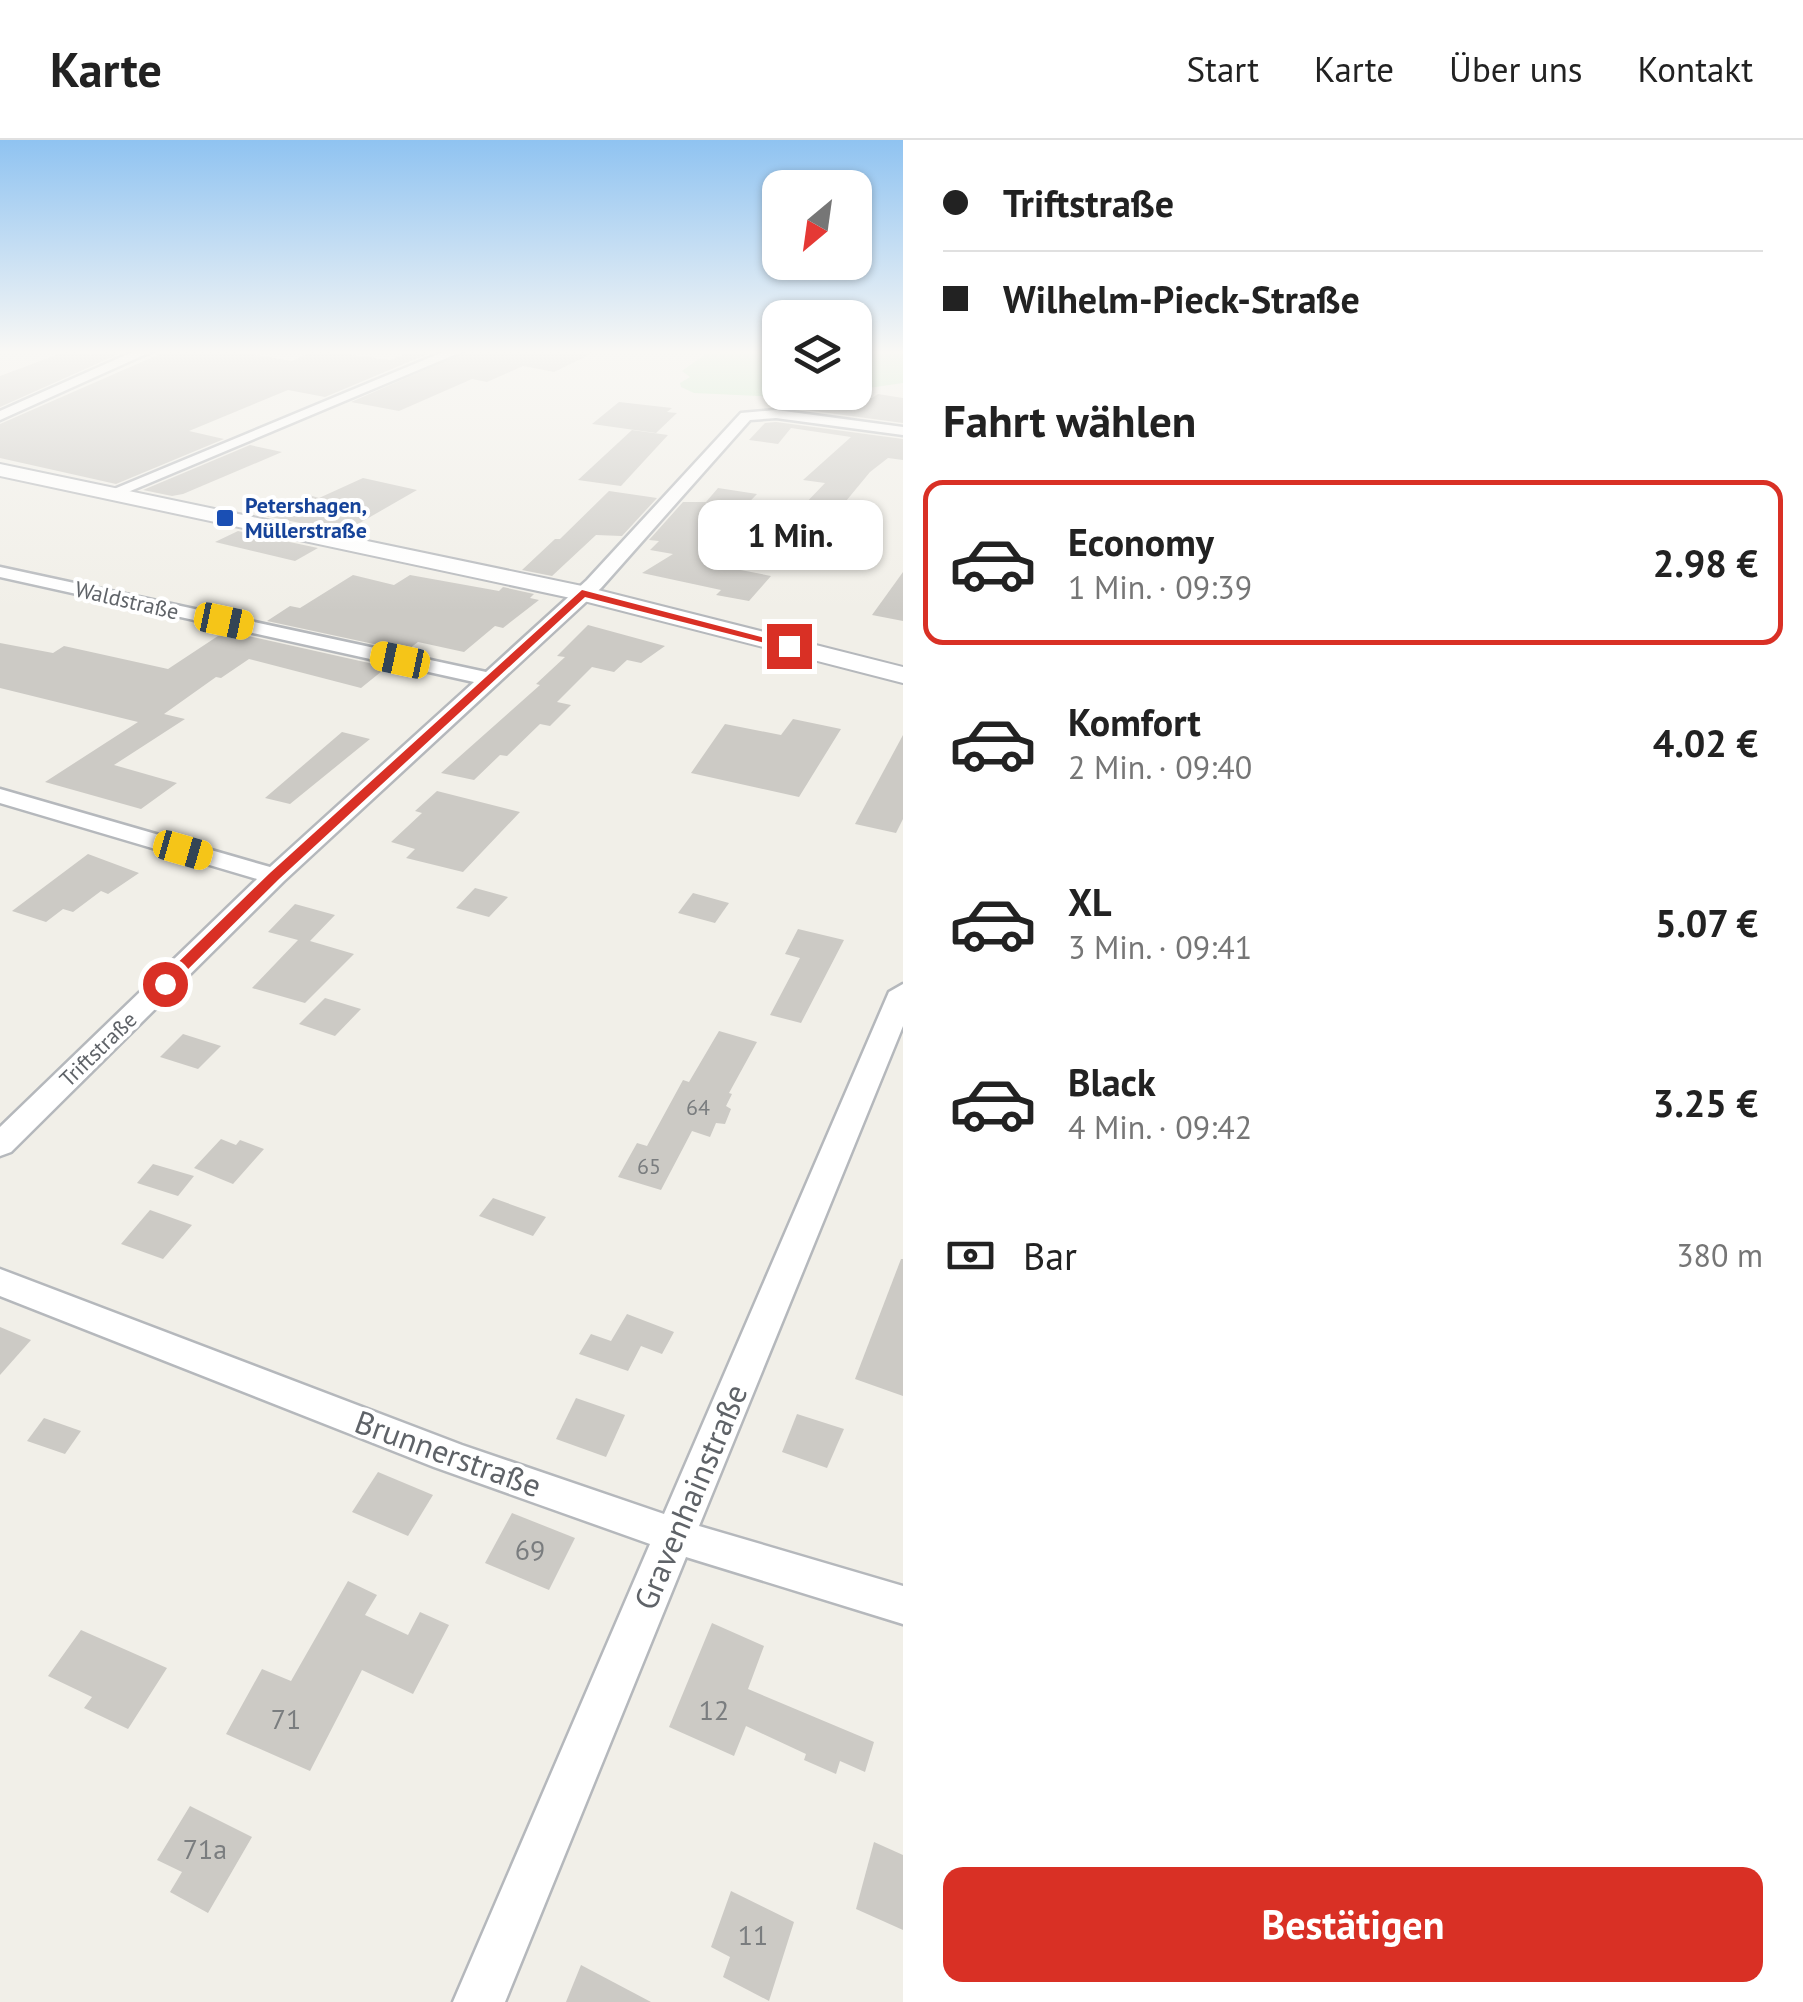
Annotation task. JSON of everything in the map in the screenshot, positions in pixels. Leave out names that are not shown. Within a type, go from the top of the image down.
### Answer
[{"type":"street","points":[[110,494],[249,437]]},
{"type":"street","name":"Triftstraße","points":[[0,1145],[274,876],[582,593],[727,437]]},
{"type":"street","points":[[0,470],[582,593],[903,675]]},
{"type":"street","name":"Waldstraße","points":[[0,572],[488,679]]},
{"type":"street","points":[[0,796],[274,876]]},
{"type":"street","name":"Gravenhainstraße","points":[[479,2002],[903,992]]},
{"type":"street","name":"Brunnerstraße","points":[[0,1282],[448,1456],[675,1535],[903,1605]]},
{"type":"building","points":[[0,437],[224,439],[116,484],[0,458]]},
{"type":"building","points":[[625,437],[666,437],[621,486],[578,480]]},
{"type":"building","points":[[752,437],[784,437],[778,444],[749,440]]},
{"type":"building","points":[[851,437],[903,439],[903,460],[888,458],[870,472],[837,512],[802,507],[825,483],[803,480]]},
{"type":"building","points":[[250,445],[282,452],[183,494],[172,496],[143,490]]},
{"type":"building","points":[[363,478],[417,490],[344,532],[266,516],[309,495],[319,498]]},
{"type":"building","points":[[718,488],[757,494],[732,520],[744,522],[705,563],[771,576],[749,601],[716,595],[721,590],[642,573],[673,554],[650,550],[659,541],[649,540],[683,502],[706,502]]},
{"type":"building","points":[[609,491],[657,498],[622,536],[596,535],[552,576],[522,570],[555,539],[560,539]]},
{"type":"building","points":[[238,531],[318,548],[295,561],[215,542]]},
{"type":"building","points":[[903,572],[903,621],[872,615]]},
{"type":"building","points":[[353,575],[394,585],[410,575],[499,591],[503,587],[534,594],[530,598],[539,600],[503,628],[495,626],[464,652],[418,642],[406,651],[267,621],[290,606],[300,608]]},
{"type":"building","points":[[588,625],[665,646],[641,663],[627,660],[614,672],[592,667],[557,702],[571,705],[550,726],[540,724],[507,756],[500,755],[474,780],[441,773],[540,685],[536,684],[565,657],[557,656]]},
{"type":"building","points":[[221,634],[238,638],[244,635],[387,667],[361,688],[249,659],[221,678],[216,677],[164,714],[185,719],[114,765],[177,783],[141,809],[45,782],[138,722],[0,688],[0,643],[53,653],[64,646],[168,669]]},
{"type":"building","points":[[793,719],[841,729],[799,797],[691,773],[725,724],[781,735]]},
{"type":"building","points":[[342,732],[370,739],[290,804],[265,798]]},
{"type":"building","points":[[903,735],[903,819],[896,833],[855,824]]},
{"type":"building","points":[[437,791],[520,812],[463,872],[406,858],[415,849],[391,842],[422,813],[415,811]]},
{"type":"building","points":[[88,854],[139,873],[108,894],[101,891],[73,912],[63,909],[46,922],[12,911]]},
{"type":"building","points":[[475,888],[508,897],[489,917],[456,908]]},
{"type":"building","points":[[693,893],[729,903],[715,923],[678,913]]},
{"type":"building","points":[[295,904],[335,915],[310,941],[354,954],[305,1003],[252,988],[298,940],[268,932]]},
{"type":"building","points":[[798,929],[844,940],[801,1023],[770,1015],[800,958],[785,954]]},
{"type":"building","points":[[325,998],[361,1009],[335,1036],[299,1024]]},
{"type":"building","points":[[719,1031],[757,1042],[729,1093],[732,1094],[726,1106],[731,1109],[725,1124],[716,1123],[710,1137],[692,1131],[661,1190],[618,1177],[637,1143],[647,1146],[683,1080],[689,1082]]},
{"type":"building","points":[[183,1034],[221,1046],[198,1069],[160,1057]]},
{"type":"building","points":[[221,1139],[236,1145],[240,1140],[264,1149],[233,1184],[194,1168]]},
{"type":"building","points":[[153,1164],[194,1176],[178,1196],[137,1183]]},
{"type":"building","points":[[493,1198],[546,1217],[533,1236],[479,1216]]},
{"type":"building","points":[[150,1210],[192,1225],[163,1259],[121,1244]]},
{"type":"building","points":[[903,1259],[903,1396],[855,1379]]},
{"type":"building","points":[[627,1314],[674,1332],[662,1354],[641,1346],[628,1371],[579,1354],[591,1334],[611,1341]]},
{"type":"building","points":[[0,1327],[31,1340],[0,1375]]},
{"type":"building","points":[[576,1398],[625,1415],[606,1457],[556,1439]]},
{"type":"building","points":[[797,1414],[844,1429],[827,1468],[782,1452]]},
{"type":"building","points":[[44,1418],[81,1431],[65,1454],[27,1441]]},
{"type":"building","points":[[378,1472],[433,1495],[408,1536],[352,1512]]},
{"type":"building","points":[[512,1513],[575,1538],[549,1590],[485,1563]]},
{"type":"building","points":[[348,1581],[377,1595],[365,1615],[408,1635],[420,1612],[449,1625],[413,1694],[362,1670],[310,1771],[226,1734],[262,1669],[291,1681]]},
{"type":"building","points":[[712,1623],[764,1646],[748,1689],[874,1742],[865,1772],[840,1761],[836,1774],[804,1760],[806,1754],[746,1726],[734,1756],[669,1727]]},
{"type":"building","points":[[81,1630],[167,1668],[128,1729],[84,1708],[92,1697],[48,1676]]},
{"type":"building","points":[[190,1806],[252,1837],[208,1913],[170,1892],[182,1872],[157,1860]]},
{"type":"building","points":[[874,1842],[903,1855],[903,1930],[856,1909]]},
{"type":"building","points":[[731,1891],[794,1922],[769,2001],[723,1977],[730,1957],[711,1947]]},
{"type":"building","points":[[581,1965],[651,2002],[566,2002]]},
{"type":"place","name":"Petershagen, Müllerstraße","points":[[225,518]]},
{"type":"route","points":[[165,984],[274,876],[582,593],[789,646]]}]
